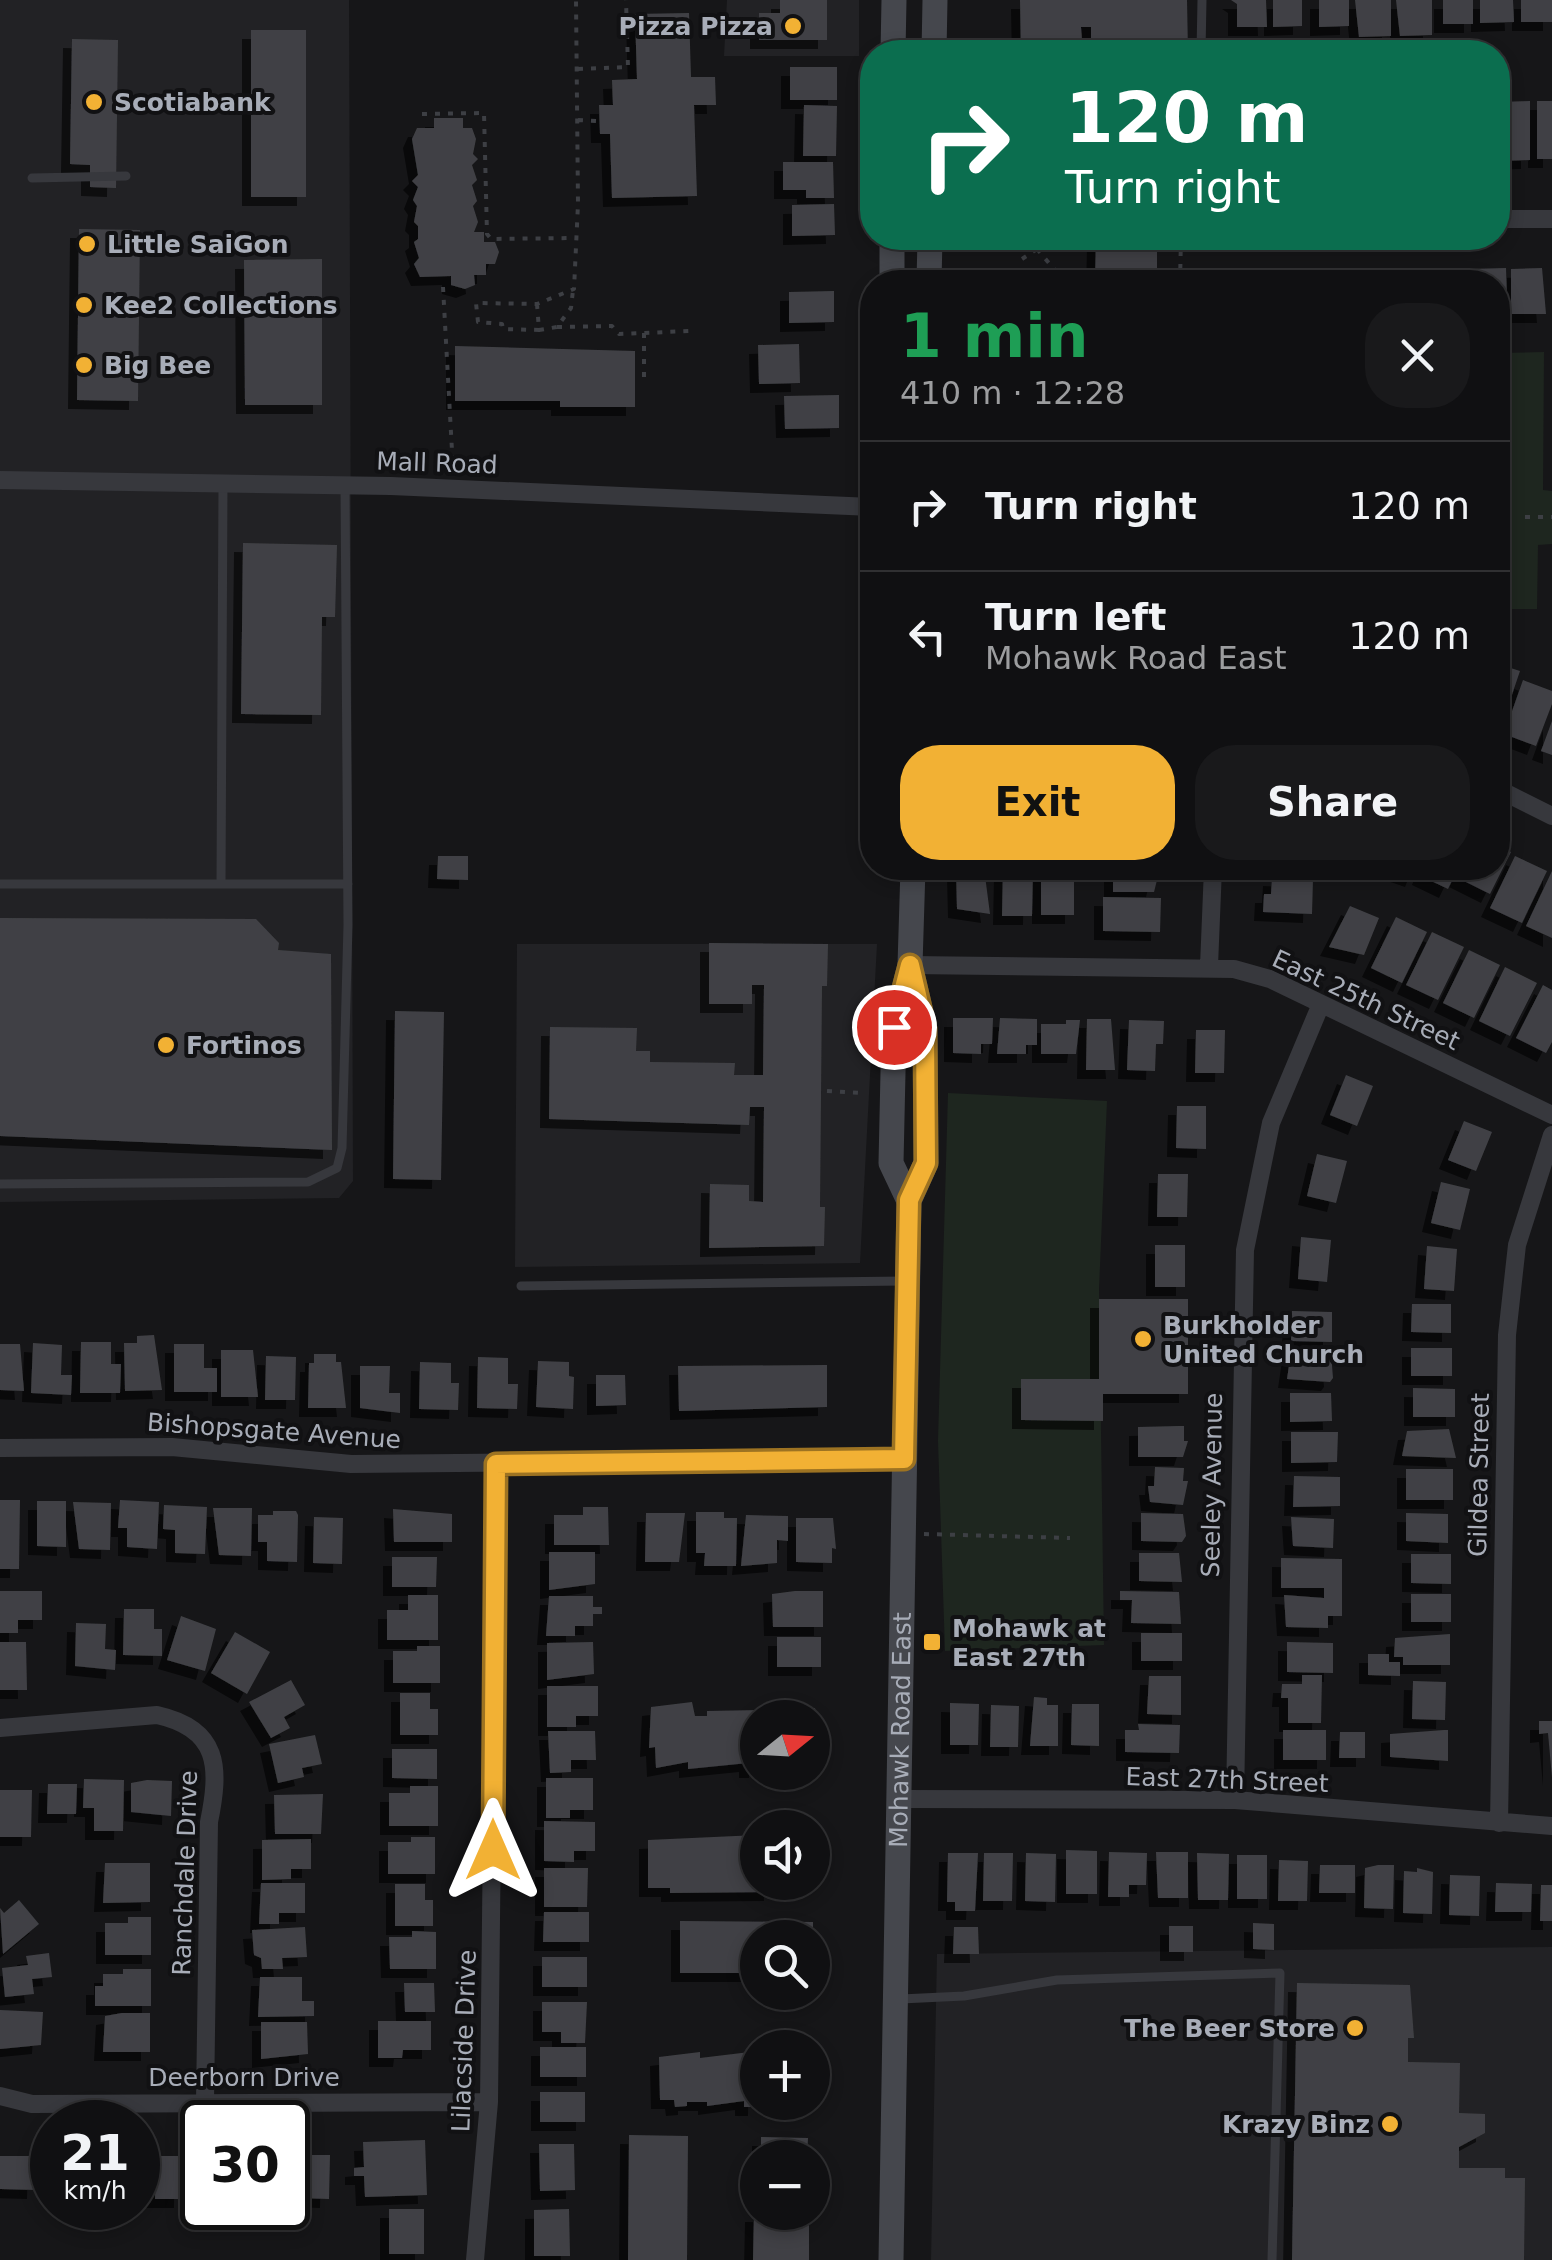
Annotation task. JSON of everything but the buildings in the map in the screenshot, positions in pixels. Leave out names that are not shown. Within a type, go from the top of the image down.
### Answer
[{"type":"main road","points":[[894,0],[894,40]]},
{"type":"main road","points":[[934,40],[935,0]]},
{"type":"main road","name":"Mohawk Road East","points":[[890,2260],[909,1200],[926,1163],[925,1029],[910,965],[912,880]]},
{"type":"street","points":[[1510,219],[1552,219]]},
{"type":"street","name":"Mall Road","points":[[0,480],[345,485],[860,506]]},
{"type":"street","points":[[1510,796],[1552,816]]},
{"type":"street","points":[[1209,966],[1213,880]]},
{"type":"street","name":"East 25th Street","points":[[910,965],[1209,966],[1270,979],[1552,1115]]},
{"type":"street","name":"Seeley Avenue","points":[[1235,1800],[1244,1250],[1271,1124],[1321,1004]]},
{"type":"street","name":"Gildea Street","points":[[1498,1823],[1507,1335],[1517,1245],[1552,1135]]},
{"type":"street","name":"Bishopsgate Avenue","points":[[0,1448],[172,1447],[350,1464],[904,1459]]},
{"type":"street","name":"Lilacside Drive","points":[[475,2260],[489,2102],[496,1464]]},
{"type":"street","name":"Ranchdale Drive","points":[[0,1728],[158,1715],[178,1720],[202,1736],[213,1756],[217,1783],[209,1822],[205,2100]]},
{"type":"street","name":"East 27th Street","points":[[899,1799],[1235,1800],[1552,1826]]},
{"type":"street","name":"Deerborn Drive","points":[[0,2096],[32,2104],[180,2102]]},
{"type":"street","name":"Deerborn Drive","points":[[310,2102],[489,2102]]},
{"type":"lane","points":[[1202,0],[1202,40]]},
{"type":"lane","points":[[32,178],[126,176]]},
{"type":"lane","points":[[220,884],[223,483]]},
{"type":"lane","points":[[0,1184],[308,1182],[338,1168],[342,1148],[348,884],[345,485]]},
{"type":"lane","points":[[0,884],[348,884]]},
{"type":"lane","points":[[522,1286],[907,1282]]},
{"type":"lane","points":[[896,1999],[964,1996],[1057,1980],[1280,1974],[1272,2260]]},
{"type":"path","points":[[557,327],[572,308],[574,289],[576,0]]},
{"type":"path","points":[[578,69],[628,67],[626,0]]},
{"type":"path","points":[[422,114],[484,112],[491,239],[575,238]]},
{"type":"path","points":[[578,120],[596,120]]},
{"type":"path","points":[[1039,250],[1055,270]]},
{"type":"path","points":[[444,286],[454,489]]},
{"type":"path","points":[[574,289],[536,304],[476,303],[478,322],[502,324],[503,329],[612,326],[619,334],[690,331]]},
{"type":"path","points":[[536,304],[539,330]]},
{"type":"path","points":[[644,333],[644,385]]},
{"type":"path","points":[[1525,517],[1552,517]]},
{"type":"path","points":[[828,1091],[861,1092]]},
{"type":"path","points":[[903,1534],[1070,1538]]},
{"type":"shaded area","points":[[0,0],[349,0],[353,1181],[339,1198],[0,1202]]},
{"type":"shaded area","points":[[727,0],[859,0],[859,56],[724,56]]},
{"type":"shaded area","points":[[1544,352],[1543,490],[1552,491],[1552,544],[1538,545],[1537,609],[1510,609],[1510,353]]},
{"type":"shaded area","points":[[517,944],[877,944],[860,1263],[515,1267]]},
{"type":"shaded area","points":[[948,1093],[1107,1101],[1099,1289],[1104,1645],[945,1651],[938,1441]]},
{"type":"shaded area","points":[[1552,1947],[1552,2260],[931,2260],[937,1954]]},
{"type":"place","name":"Pizza Pizza","points":[[793,26]]},
{"type":"place","name":"Scotiabank","points":[[94,102]]},
{"type":"place","name":"Little SaiGon","points":[[87,244]]},
{"type":"place","name":"Kee2 Collections","points":[[84,305]]},
{"type":"place","name":"Big Bee","points":[[84,365]]},
{"type":"place","name":"Fortinos","points":[[166,1045]]},
{"type":"place","name":"Burkholder United Church","points":[[1143,1339]]},
{"type":"place","name":"Mohawk at East 27th","points":[[932,1642]]},
{"type":"place","name":"The Beer Store","points":[[1355,2028]]},
{"type":"place","name":"Krazy Binz","points":[[1390,2124]]},
{"type":"route","points":[[493,1850],[496,1464],[904,1459],[909,1200],[926,1163],[925,1029],[910,965],[894,1027]]}]
